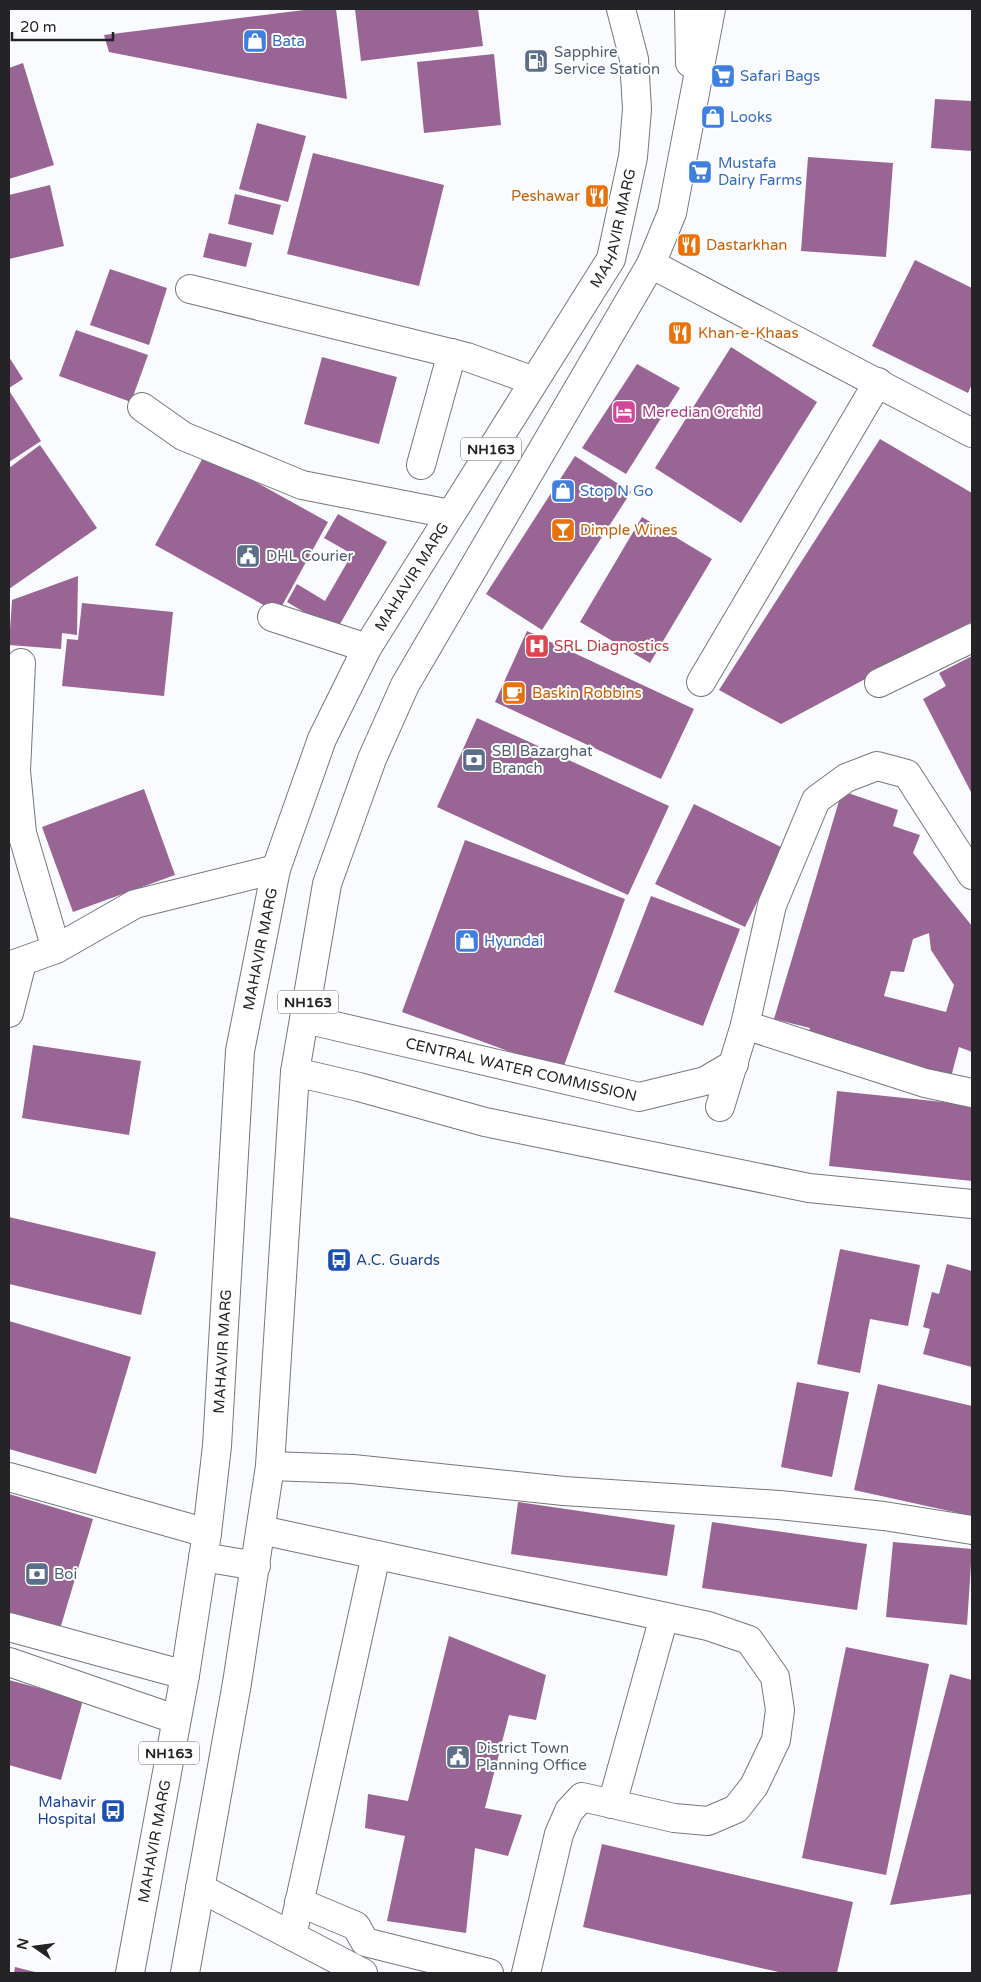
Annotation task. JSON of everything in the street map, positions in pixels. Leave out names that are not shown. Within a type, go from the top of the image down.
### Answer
[{"type":"main road","name":"MAHAVIR MARG","points":[[130,1973],[175,1719],[185,1675],[205,1545],[217,1446],[240,1051],[276,869],[322,739],[367,648],[611,259],[633,157],[637,109],[634,59],[622,9]]},
{"type":"main road","name":"NH163","points":[[688,9],[691,110]]},
{"type":"main road","name":"NH163","points":[[185,1973],[237,1683],[270,1466],[295,1072],[327,884],[372,760],[405,685],[651,264],[672,213],[691,110],[707,41],[711,9]]},
{"type":"main road","points":[[651,264],[972,433]]},
{"type":"main road","points":[[190,289],[452,353],[534,382]]},
{"type":"main road","points":[[421,465],[452,353]]},
{"type":"main road","points":[[701,682],[878,382]]},
{"type":"main road","points":[[142,407],[183,436],[302,484],[450,514]]},
{"type":"main road","points":[[272,617],[367,648]]},
{"type":"main road","points":[[878,683],[972,638]]},
{"type":"main road","points":[[21,663],[16,771],[22,833],[56,949]]},
{"type":"main road","points":[[720,1107],[745,1025],[772,905],[816,800],[846,778],[877,766],[907,774],[972,874]]},
{"type":"main road","points":[[9,1014],[16,964],[56,949],[134,904],[276,869]]},
{"type":"main road","name":"CENTRAL WATER COMMISSION","points":[[305,1019],[640,1097],[705,1081],[734,1064]]},
{"type":"main road","points":[[745,1025],[926,1083],[972,1093]]},
{"type":"main road","points":[[295,1072],[485,1122],[809,1188],[972,1204]]},
{"type":"main road","points":[[270,1466],[353,1469],[564,1492],[779,1505],[884,1516],[972,1530]]},
{"type":"main road","points":[[9,1477],[205,1545],[256,1566]]},
{"type":"main road","points":[[261,1530],[708,1626],[749,1640],[775,1677],[780,1710],[776,1740],[754,1786],[736,1809],[708,1822],[674,1818],[582,1797],[569,1811],[559,1834],[526,1973]]},
{"type":"main road","points":[[292,1936],[376,1555]]},
{"type":"main road","points":[[612,1804],[664,1617]]},
{"type":"main road","points":[[9,1627],[185,1675]]},
{"type":"main road","points":[[9,1662],[175,1719]]},
{"type":"main road","points":[[200,1888],[363,1973]]},
{"type":"main road","points":[[300,1902],[356,1926],[365,1942],[489,1973]]},
{"type":"building","points":[[312,9],[336,9],[347,99],[109,52],[104,35]]},
{"type":"building","points":[[355,9],[478,9],[483,46],[361,61]]},
{"type":"building","points":[[494,54],[501,125],[424,133],[417,62]]},
{"type":"building","points":[[23,63],[54,165],[9,179],[9,68]]},
{"type":"building","points":[[935,99],[972,101],[972,151],[931,148]]},
{"type":"building","points":[[257,123],[306,136],[288,202],[239,189]]},
{"type":"building","points":[[313,153],[444,185],[419,286],[287,254]]},
{"type":"building","points":[[808,157],[893,163],[886,257],[801,251]]},
{"type":"building","points":[[50,185],[64,246],[9,259],[9,195]]},
{"type":"building","points":[[235,194],[281,205],[273,235],[228,224]]},
{"type":"building","points":[[209,233],[252,243],[246,267],[203,257]]},
{"type":"building","points":[[915,260],[972,288],[972,384],[968,393],[872,346]]},
{"type":"building","points":[[110,269],[167,288],[149,345],[90,325]]},
{"type":"building","points":[[76,330],[148,355],[131,402],[59,376]]},
{"type":"building","points":[[731,347],[817,402],[741,523],[655,468]]},
{"type":"building","points":[[9,357],[23,379],[9,388]]},
{"type":"building","points":[[322,357],[397,377],[379,444],[304,424]]},
{"type":"building","points":[[637,364],[680,388],[626,474],[582,448]]},
{"type":"building","points":[[9,393],[41,441],[9,462]]},
{"type":"building","points":[[880,439],[972,493],[972,622],[781,724],[719,690]]},
{"type":"building","points":[[40,445],[97,528],[9,589],[9,468]]},
{"type":"building","points":[[205,454],[328,522],[278,613],[155,545]]},
{"type":"building","points":[[575,456],[631,492],[542,630],[486,594]]},
{"type":"building","points":[[338,514],[387,542],[336,631],[287,602],[297,584],[325,601],[352,554],[324,538]]},
{"type":"building","points":[[642,517],[712,559],[650,663],[580,622]]},
{"type":"building","points":[[78,576],[77,635],[62,633],[61,649],[9,645],[12,600]]},
{"type":"building","points":[[82,603],[173,612],[164,696],[62,686],[67,639],[78,640]]},
{"type":"building","points":[[527,631],[694,709],[661,779],[495,702]]},
{"type":"building","points":[[972,656],[972,794],[923,699],[946,686],[939,673]]},
{"type":"building","points":[[477,718],[669,806],[628,895],[437,807]]},
{"type":"building","points":[[144,789],[175,875],[73,912],[42,827]]},
{"type":"building","points":[[842,791],[898,810],[893,826],[920,835],[913,853],[972,926],[972,1052],[959,1047],[951,1077],[808,1035],[810,1028],[774,1019]],"holes":[[[929,933],[931,950],[954,985],[946,1012],[884,996],[891,971],[904,972],[913,939]]]},
{"type":"building","points":[[694,804],[783,848],[745,927],[655,884]]},
{"type":"building","points":[[465,840],[625,899],[562,1071],[402,1012]]},
{"type":"building","points":[[651,896],[740,929],[703,1026],[614,992]]},
{"type":"building","points":[[33,1045],[141,1061],[129,1135],[22,1118]]},
{"type":"building","points":[[837,1091],[972,1105],[972,1181],[829,1166]]},
{"type":"building","points":[[9,1217],[156,1252],[141,1315],[9,1284]]},
{"type":"building","points":[[840,1249],[920,1265],[908,1326],[870,1319],[860,1373],[817,1364]]},
{"type":"building","points":[[947,1264],[972,1271],[972,1367],[923,1354],[930,1329],[923,1327],[932,1292],[939,1294]]},
{"type":"building","points":[[9,1321],[131,1357],[96,1474],[9,1449]]},
{"type":"building","points":[[797,1382],[849,1392],[832,1477],[781,1467]]},
{"type":"building","points":[[878,1384],[972,1406],[972,1516],[854,1490]]},
{"type":"building","points":[[9,1494],[93,1519],[60,1629],[9,1614]]},
{"type":"building","points":[[518,1502],[675,1525],[667,1576],[511,1554]]},
{"type":"building","points":[[712,1522],[867,1544],[857,1610],[702,1588]]},
{"type":"building","points":[[893,1542],[972,1549],[967,1625],[886,1617]]},
{"type":"building","name":"District Town Planning Office","points":[[449,1636],[546,1675],[536,1720],[509,1715],[485,1808],[522,1815],[508,1856],[475,1848],[466,1933],[387,1921],[405,1836],[365,1828],[368,1794],[408,1801]]},
{"type":"building","points":[[846,1647],[929,1664],[886,1875],[802,1858]]},
{"type":"building","points":[[950,1674],[972,1680],[972,1894],[890,1905]]},
{"type":"building","points":[[9,1680],[83,1700],[61,1780],[9,1765]]},
{"type":"building","points":[[602,1844],[853,1902],[837,1973],[783,1973],[583,1927]]},
{"type":"building","points":[[15,1967],[39,1973],[14,1973]]},
{"type":"place","name":"Bata","points":[[255,41]]},
{"type":"place","name":"Sapphire Service Station","points":[[536,61]]},
{"type":"place","name":"Safari Bags","points":[[723,76]]},
{"type":"place","name":"Looks","points":[[713,117]]},
{"type":"place","name":"Mustafa Dairy Farms","points":[[700,172]]},
{"type":"place","name":"Peshawar","points":[[597,196]]},
{"type":"place","name":"Dastarkhan","points":[[689,245]]},
{"type":"place","name":"Khan-e-Khaas","points":[[680,333]]},
{"type":"place","name":"Meredian Orchid","points":[[624,412]]},
{"type":"place","name":"Stop N Go","points":[[563,491]]},
{"type":"place","name":"Dimple Wines","points":[[563,530]]},
{"type":"place","name":"DHL Courier","points":[[248,556]]},
{"type":"place","name":"SRL Diagnostics","points":[[537,646]]},
{"type":"place","name":"Baskin Robbins","points":[[514,693]]},
{"type":"place","name":"SBI Bazarghat Branch","points":[[474,760]]},
{"type":"place","name":"Hyundai","points":[[467,941]]},
{"type":"place","name":"A.C. Guards","points":[[339,1260]]},
{"type":"place","name":"Boi","points":[[37,1574]]},
{"type":"place","name":"District Town Planning Office","points":[[458,1757]]},
{"type":"place","name":"Mahavir Hospital","points":[[113,1811]]}]
